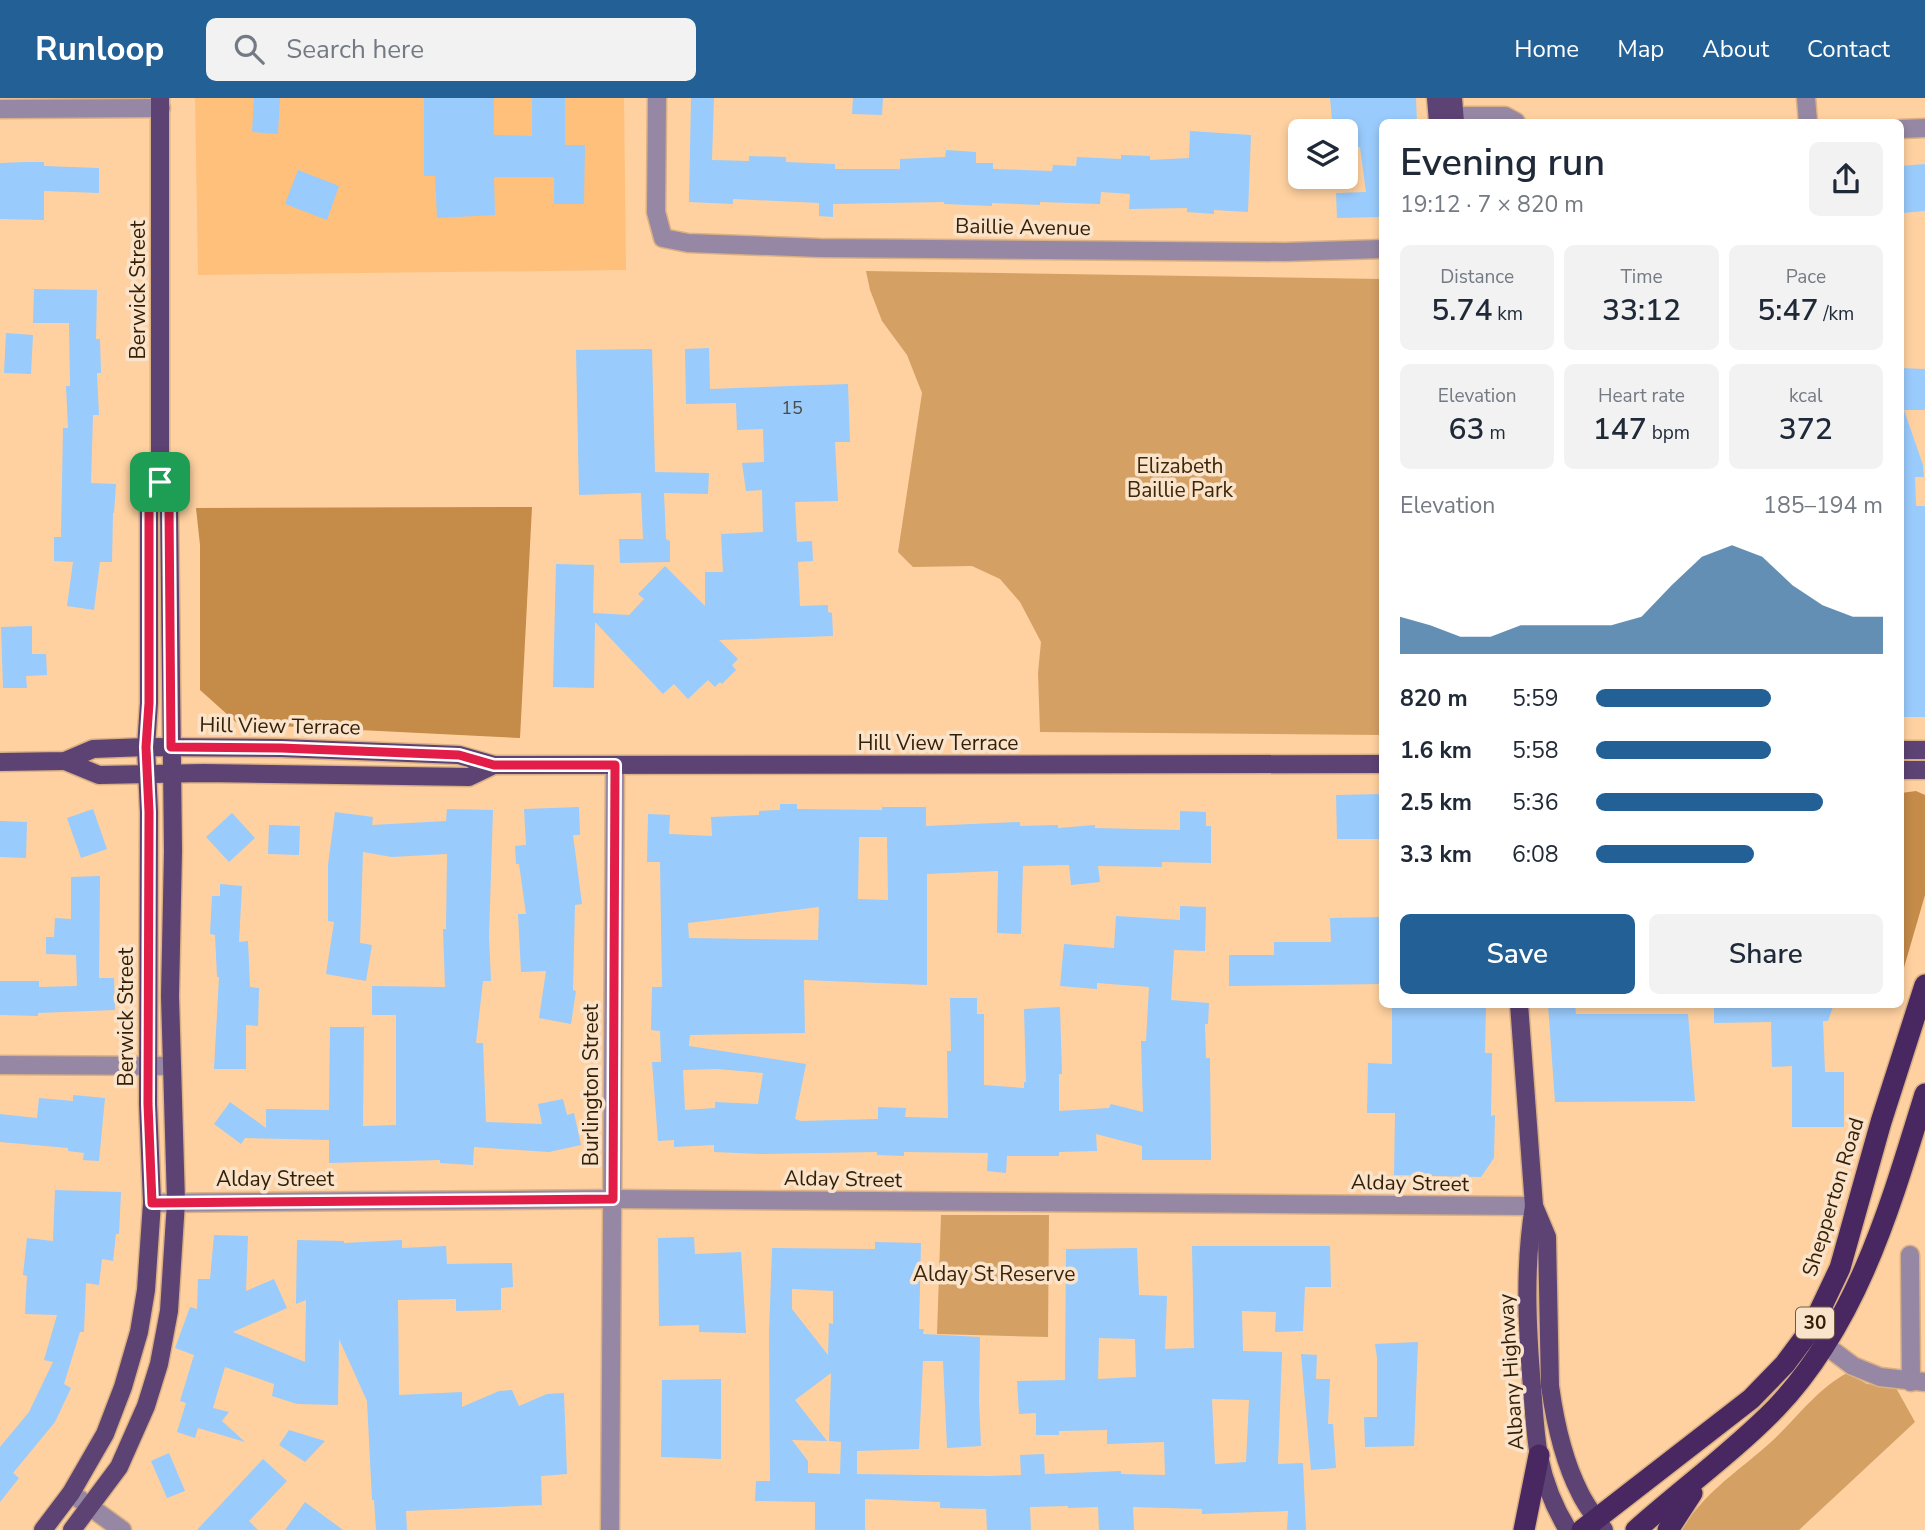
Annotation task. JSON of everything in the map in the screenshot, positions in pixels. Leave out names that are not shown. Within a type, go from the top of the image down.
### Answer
[{"type":"highway","name":"Shepperton Road","points":[[1594,1526],[1751,1399],[1785,1364],[1811,1329],[1840,1268],[1881,1122],[1925,985]]},
{"type":"highway","name":"30","points":[[1636,1530],[1778,1406],[1825,1345],[1854,1295],[1871,1255],[1925,1094]]},
{"type":"highway","points":[[1524,1530],[1539,1455]]},
{"type":"highway","points":[[1668,1530],[1714,1464]]},
{"type":"main road","points":[[1436,98],[1448,115]]},
{"type":"main road","name":"Berwick Street","points":[[72,1530],[119,1466],[146,1406],[159,1364],[169,1311],[176,1202],[170,996],[173,916],[169,507],[160,482],[160,103]]},
{"type":"main road","name":"Berwick Street","points":[[43,1530],[71,1493],[105,1434],[123,1387],[139,1332],[146,1290],[152,1203],[146,747],[149,703],[149,499],[160,482]]},
{"type":"main road","name":"Hill View Terrace","points":[[0,762],[65,761],[93,749],[171,747],[294,748],[459,755],[494,765],[1379,764]]},
{"type":"main road","points":[[1904,750],[1925,750]]},
{"type":"main road","name":"Hill View Terrace","points":[[65,761],[99,775],[172,773],[469,777],[494,765]]},
{"type":"main road","points":[[1904,770],[1925,770]]},
{"type":"main road","name":"Albany Highway","points":[[1519,1008],[1534,1206],[1528,1238],[1529,1343],[1539,1455],[1549,1491],[1568,1530]]},
{"type":"main road","name":"Albany Highway","points":[[1534,1206],[1546,1237],[1553,1408],[1572,1474],[1594,1526]]},
{"type":"street","name":"Baillie Avenue","points":[[657,98],[656,212],[663,238],[688,243],[820,248],[1286,252],[1379,249]]},
{"type":"street","points":[[1806,98],[1808,119]]},
{"type":"street","points":[[0,109],[160,103]]},
{"type":"street","points":[[1448,115],[1505,116],[1510,119]]},
{"type":"street","points":[[1904,129],[1925,128]]},
{"type":"street","name":"Burlington Street","points":[[610,1530],[615,765]]},
{"type":"street","points":[[0,1065],[172,1066]]},
{"type":"street","name":"Alday Street","points":[[152,1203],[613,1199],[1534,1206]]},
{"type":"street","points":[[1825,1345],[1853,1366],[1880,1377],[1918,1382],[1910,1255]]},
{"type":"street","points":[[71,1493],[122,1530]]},
{"type":"shaded area","points":[[195,98],[624,98],[626,270],[198,275]]},
{"type":"shaded area","points":[[532,507],[520,738],[238,724],[200,690],[200,545],[196,508]]},
{"type":"shaded area","points":[[1916,791],[1925,795],[1925,895],[1904,968],[1904,793]]},
{"type":"green space","name":"Elizabeth Baillie Park","points":[[866,271],[1379,279],[1379,735],[1040,732],[1038,673],[1041,642],[1020,602],[1000,579],[972,566],[913,567],[898,552],[922,393],[907,355],[882,321]]},
{"type":"green space","name":"Alday St Reserve","points":[[941,1215],[1049,1215],[1048,1337],[937,1334]]},
{"type":"green space","points":[[1847,1373],[1867,1384],[1895,1386],[1915,1422],[1799,1530],[1682,1530],[1711,1493],[1771,1442],[1816,1396]]},
{"type":"building","points":[[254,98],[280,98],[278,134],[252,132]]},
{"type":"building","points":[[424,98],[494,98],[494,135],[532,136],[532,98],[565,98],[565,145],[585,145],[584,204],[554,204],[554,177],[494,177],[495,215],[437,218],[435,176],[424,176]]},
{"type":"building","points":[[691,98],[714,98],[712,160],[749,161],[749,156],[786,157],[786,162],[835,164],[835,169],[900,169],[900,159],[945,157],[946,150],[976,152],[976,163],[993,163],[993,169],[1052,171],[1053,165],[1076,166],[1077,157],[1121,159],[1121,155],[1150,156],[1150,160],[1189,158],[1190,131],[1251,135],[1248,212],[1214,210],[1214,214],[1187,212],[1187,208],[1129,209],[1130,194],[1101,192],[1100,204],[833,204],[833,217],[819,216],[819,203],[733,199],[733,204],[689,202]]},
{"type":"building","points":[[853,98],[883,98],[882,115],[852,114]]},
{"type":"building","points":[[1330,98],[1416,98],[1417,119],[1379,119],[1379,217],[1337,218],[1336,193],[1366,192],[1358,119],[1332,119]]},
{"type":"building","points":[[44,162],[44,166],[99,168],[99,193],[44,191],[44,220],[0,219],[0,163]]},
{"type":"building","points":[[1925,164],[1925,211],[1904,213],[1904,166]]},
{"type":"building","points":[[298,170],[339,186],[327,220],[285,204]]},
{"type":"building","points":[[34,289],[97,290],[96,339],[100,339],[101,373],[97,373],[99,415],[93,415],[91,483],[116,484],[112,562],[100,562],[94,610],[67,606],[73,562],[54,561],[54,537],[61,537],[63,428],[68,428],[66,386],[70,386],[69,323],[33,323]]},
{"type":"building","points":[[6,333],[33,335],[31,374],[4,373]]},
{"type":"building","points":[[709,348],[710,389],[848,384],[850,442],[835,442],[838,501],[795,502],[797,542],[812,541],[813,561],[798,562],[800,606],[828,605],[828,612],[832,613],[833,636],[719,640],[738,659],[732,665],[736,670],[715,687],[708,680],[688,699],[674,684],[663,694],[595,622],[594,688],[553,687],[556,564],[594,565],[593,613],[629,615],[644,599],[638,594],[665,566],[705,606],[705,572],[723,572],[721,534],[763,532],[762,490],[746,491],[742,463],[764,462],[763,429],[737,430],[736,403],[686,404],[685,349]]},
{"type":"building","points":[[652,349],[655,472],[709,473],[708,494],[664,493],[670,562],[620,563],[619,539],[643,539],[641,493],[579,495],[576,350]]},
{"type":"building","points":[[1904,368],[1925,369],[1925,410],[1904,410]]},
{"type":"building","points":[[1904,410],[1923,465],[1924,477],[1915,477],[1916,506],[1925,506],[1925,717],[1904,717]]},
{"type":"building","points":[[32,626],[32,654],[46,654],[47,675],[26,676],[27,688],[3,688],[1,627]]},
{"type":"building","points":[[1379,794],[1379,839],[1337,839],[1336,795]]},
{"type":"building","points":[[780,804],[797,804],[797,809],[882,810],[882,807],[926,807],[926,826],[1020,822],[1020,826],[1058,825],[1058,828],[1095,825],[1095,828],[1180,830],[1180,811],[1206,812],[1206,826],[1211,826],[1211,863],[1162,862],[1162,867],[1098,866],[1100,882],[1071,885],[1069,865],[1023,866],[1021,934],[997,933],[998,871],[927,874],[927,985],[804,980],[805,1033],[690,1035],[689,1046],[806,1064],[795,1119],[801,1121],[878,1119],[878,1107],[906,1108],[905,1117],[948,1118],[947,1051],[951,1051],[950,998],[977,998],[977,1014],[984,1014],[984,1085],[1024,1088],[1024,1009],[1060,1007],[1062,1074],[1059,1074],[1059,1111],[1109,1108],[1111,1104],[1143,1112],[1141,1041],[1146,1041],[1149,987],[1097,983],[1097,989],[1060,986],[1064,944],[1114,948],[1116,916],[1180,920],[1180,906],[1206,907],[1205,951],[1174,950],[1171,1000],[1209,1003],[1208,1024],[1205,1024],[1206,1058],[1210,1058],[1211,1160],[1142,1160],[1142,1146],[1096,1134],[1097,1151],[1059,1152],[1059,1156],[1007,1156],[1006,1173],[987,1171],[988,1153],[904,1152],[904,1156],[877,1155],[877,1152],[761,1154],[714,1152],[714,1145],[674,1147],[674,1140],[658,1141],[652,1062],[661,1062],[660,1031],[651,1030],[652,987],[662,987],[660,862],[647,862],[648,814],[670,815],[669,834],[712,836],[711,817],[759,815],[759,811],[780,810]],"holes":[[[859,837],[887,837],[888,900],[858,899]],[[819,907],[818,940],[689,938],[688,923]],[[717,1069],[763,1073],[758,1104],[715,1102],[715,1108],[685,1110],[683,1070]]]},
{"type":"building","points":[[579,807],[580,835],[573,835],[582,904],[575,905],[573,990],[576,991],[571,1024],[539,1018],[546,971],[521,972],[518,914],[526,914],[515,846],[526,845],[524,809]]},
{"type":"building","points":[[93,809],[107,849],[81,858],[67,818]]},
{"type":"building","points":[[447,809],[493,810],[489,937],[491,981],[483,981],[476,1043],[483,1043],[486,1122],[542,1124],[538,1104],[563,1099],[567,1115],[574,1113],[581,1145],[549,1152],[474,1147],[473,1165],[440,1163],[440,1160],[329,1163],[329,1140],[245,1138],[241,1144],[214,1124],[230,1102],[266,1128],[266,1109],[329,1110],[330,1027],[364,1027],[363,1126],[396,1125],[396,1015],[372,1015],[372,986],[445,987],[443,929],[446,929],[447,854],[392,857],[363,852],[360,943],[372,945],[366,981],[326,974],[334,922],[328,921],[328,865],[335,812],[373,817],[372,825],[446,821]]},
{"type":"building","points":[[232,813],[255,838],[229,862],[206,837]]},
{"type":"building","points":[[0,821],[27,822],[26,858],[0,857]]},
{"type":"building","points":[[269,825],[300,826],[299,855],[268,854]]},
{"type":"building","points":[[100,876],[99,978],[114,978],[115,1010],[38,1013],[38,1016],[0,1015],[0,981],[39,981],[39,987],[77,986],[76,955],[46,954],[46,937],[54,937],[55,918],[71,919],[71,877]]},
{"type":"building","points":[[220,884],[242,886],[239,942],[248,941],[250,987],[259,988],[258,1026],[246,1025],[246,1069],[214,1069],[219,977],[215,935],[210,934],[212,896],[220,896]]},
{"type":"building","points":[[1379,917],[1379,984],[1229,986],[1229,955],[1274,955],[1274,942],[1331,942],[1330,918]]},
{"type":"building","points":[[1392,1008],[1486,1008],[1485,1053],[1492,1053],[1491,1116],[1495,1115],[1494,1158],[1481,1177],[1394,1175],[1395,1113],[1367,1113],[1368,1063],[1392,1064]]},
{"type":"building","points":[[1548,1008],[1575,1008],[1576,1014],[1688,1014],[1695,1101],[1555,1102]]},
{"type":"building","points":[[1714,1008],[1833,1008],[1828,1021],[1823,1021],[1825,1072],[1844,1072],[1844,1127],[1792,1127],[1792,1066],[1772,1067],[1771,1022],[1714,1023]]},
{"type":"building","points":[[73,1095],[105,1098],[99,1161],[83,1160],[84,1153],[68,1151],[68,1148],[0,1142],[0,1114],[37,1118],[39,1098],[73,1101]]},
{"type":"building","points":[[55,1190],[121,1192],[119,1234],[116,1234],[113,1261],[102,1259],[99,1285],[86,1283],[84,1332],[80,1332],[64,1384],[71,1388],[55,1422],[13,1473],[19,1478],[0,1502],[0,1447],[29,1412],[53,1362],[44,1360],[57,1315],[25,1314],[27,1276],[23,1275],[27,1238],[53,1241]]},
{"type":"building","points":[[214,1235],[248,1236],[246,1291],[274,1279],[287,1308],[233,1332],[305,1362],[306,1300],[296,1304],[297,1240],[344,1243],[402,1240],[402,1248],[446,1246],[447,1264],[512,1263],[513,1287],[501,1288],[501,1310],[456,1311],[456,1299],[398,1300],[399,1395],[462,1392],[462,1407],[499,1391],[512,1390],[519,1406],[547,1394],[564,1393],[567,1474],[541,1476],[542,1505],[406,1511],[407,1530],[376,1530],[367,1401],[339,1339],[338,1405],[297,1404],[272,1396],[274,1384],[225,1367],[213,1408],[229,1412],[222,1421],[245,1442],[198,1428],[195,1438],[177,1432],[186,1403],[180,1401],[194,1355],[175,1348],[190,1307],[197,1309],[198,1279],[210,1279]]},
{"type":"building","points":[[694,1237],[695,1254],[741,1252],[746,1333],[699,1332],[699,1325],[659,1326],[658,1238]]},
{"type":"building","points":[[875,1242],[921,1243],[919,1329],[924,1329],[923,1334],[980,1337],[981,1446],[947,1448],[943,1361],[923,1361],[919,1449],[857,1451],[857,1474],[1021,1475],[1020,1455],[1044,1454],[1045,1474],[1121,1471],[1121,1474],[1165,1475],[1164,1442],[1107,1444],[1107,1430],[1059,1431],[1059,1435],[1036,1435],[1036,1413],[1019,1414],[1017,1381],[1065,1380],[1066,1249],[1137,1248],[1139,1295],[1167,1296],[1165,1349],[1194,1348],[1192,1246],[1330,1246],[1331,1287],[1305,1287],[1303,1331],[1275,1332],[1276,1312],[1242,1311],[1243,1351],[1282,1352],[1278,1464],[1303,1463],[1306,1530],[1287,1530],[1288,1511],[1202,1514],[1202,1509],[1133,1507],[1134,1530],[1099,1530],[1098,1507],[1068,1506],[1030,1507],[1031,1530],[987,1530],[986,1509],[940,1508],[940,1502],[865,1499],[865,1530],[815,1530],[815,1502],[755,1501],[756,1481],[770,1481],[769,1334],[772,1248],[875,1249]],"holes":[[[792,1289],[833,1291],[833,1324],[829,1323],[828,1355],[792,1309]],[[1099,1338],[1135,1339],[1136,1377],[1098,1379]],[[831,1373],[829,1441],[841,1442],[840,1474],[808,1473],[808,1461],[792,1440],[827,1441],[795,1400]],[[1212,1399],[1249,1400],[1246,1462],[1215,1464]]]},
{"type":"building","points":[[1418,1342],[1414,1446],[1365,1447],[1364,1417],[1377,1417],[1375,1344]]},
{"type":"building","points":[[1301,1354],[1317,1355],[1316,1379],[1330,1379],[1328,1424],[1333,1424],[1336,1468],[1311,1470]]},
{"type":"building","points":[[721,1379],[721,1459],[661,1457],[662,1380]]},
{"type":"building","points":[[289,1430],[325,1441],[305,1462],[279,1445]]},
{"type":"building","points":[[169,1453],[185,1491],[167,1498],[151,1461]]},
{"type":"building","points":[[263,1459],[287,1481],[249,1521],[258,1530],[197,1530]]},
{"type":"building","points":[[305,1502],[343,1530],[285,1530]]},
{"type":"route","points":[[160,482],[169,507],[171,747],[459,755],[494,765],[615,765],[613,1199],[152,1203],[148,1104],[149,812],[146,747],[149,703],[149,499],[160,482]]}]
